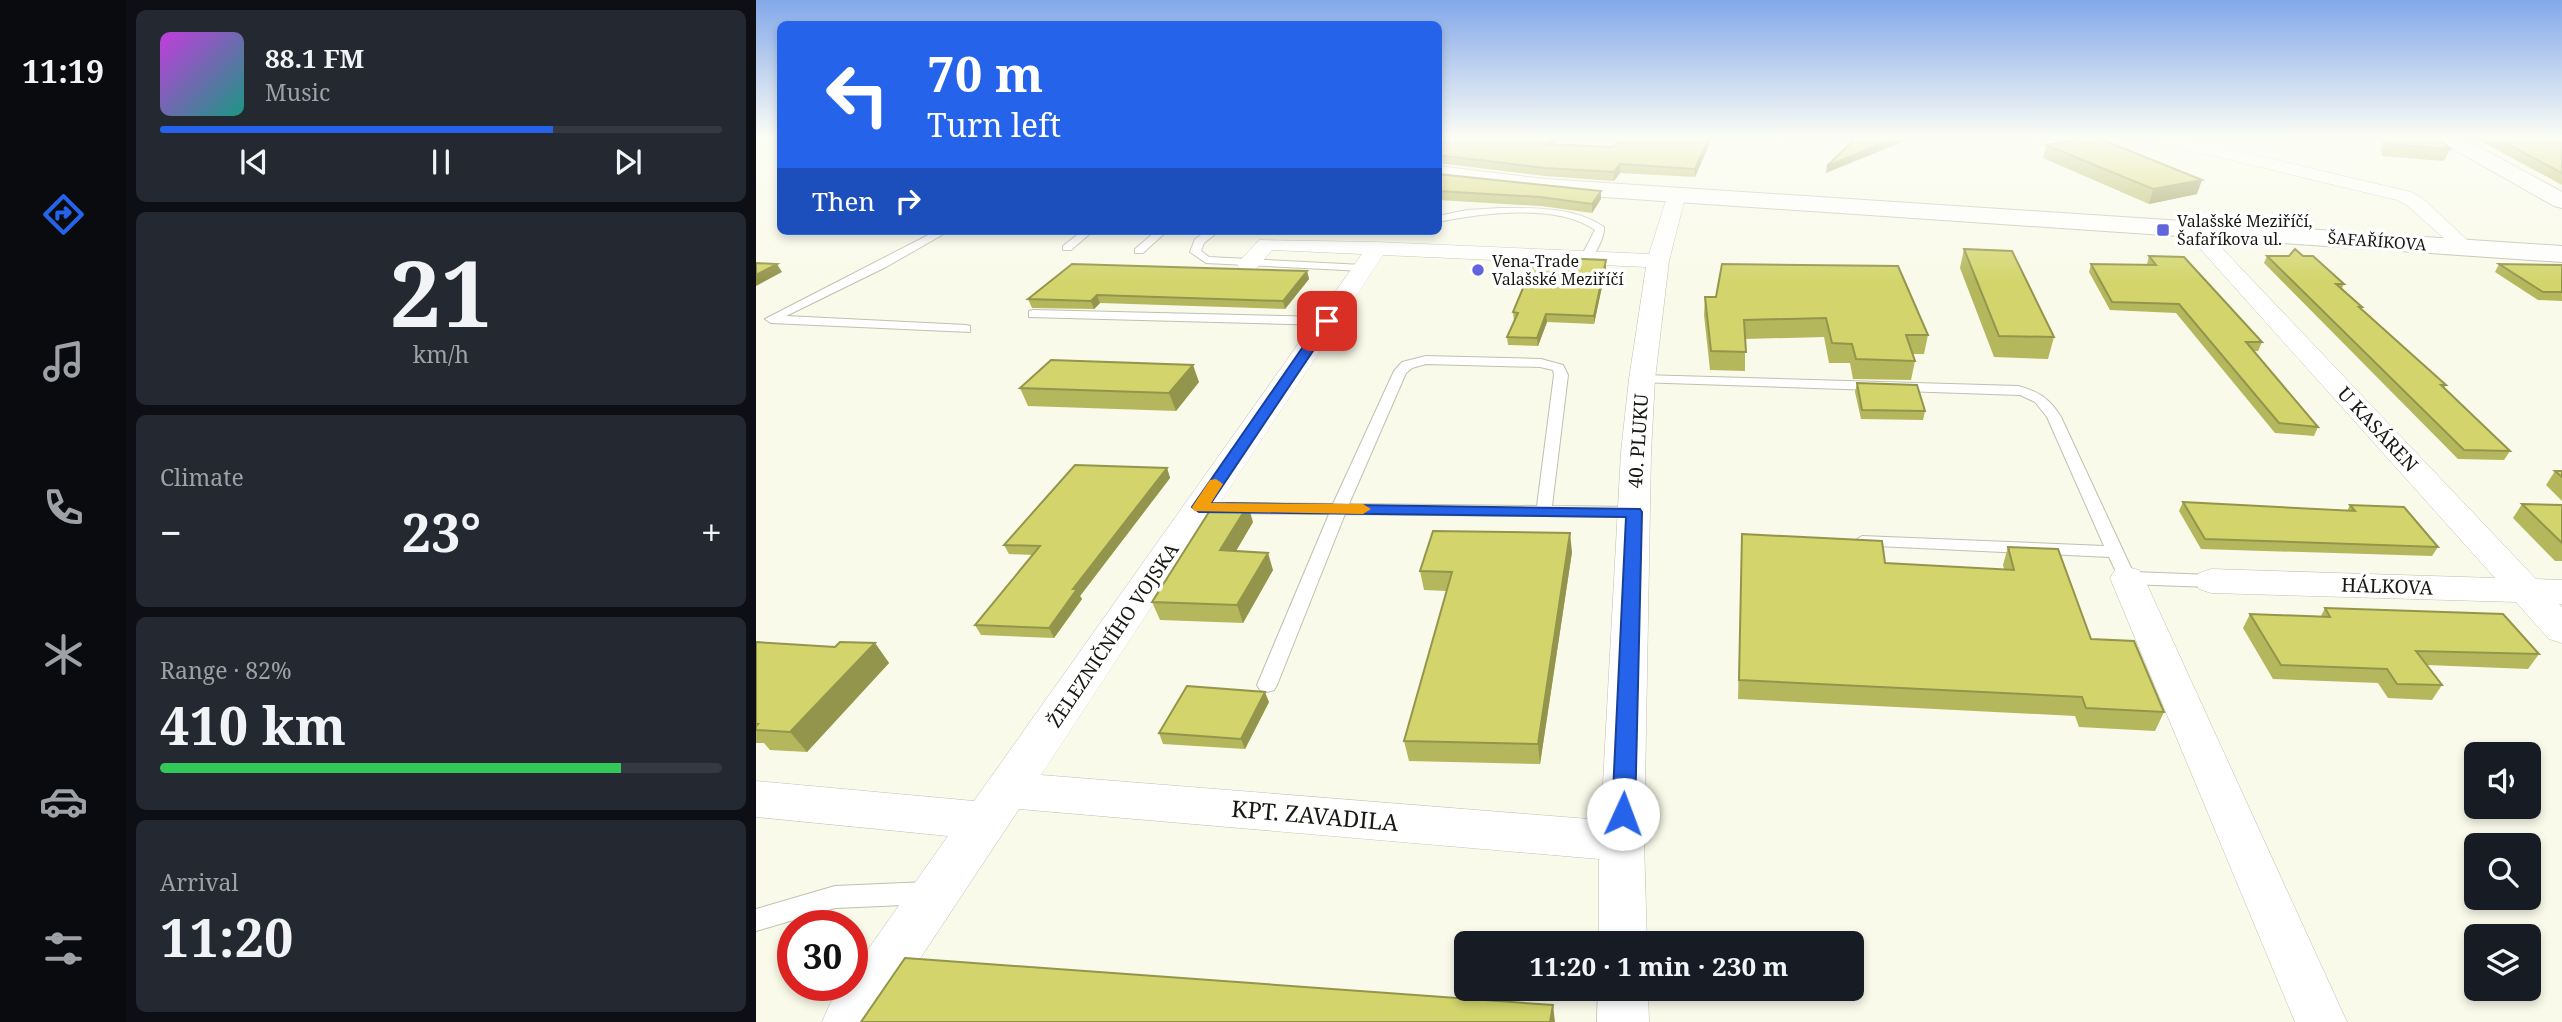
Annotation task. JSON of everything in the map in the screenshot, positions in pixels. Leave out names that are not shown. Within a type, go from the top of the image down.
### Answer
[{"type":"street","name":"ŠAFAŘÍKOVA","points":[[1557,186],[2562,254]]},
{"type":"street","points":[[2361,186],[2404,196],[2415,202],[2465,247]]},
{"type":"street","points":[[2534,186],[2562,201]]},
{"type":"street","name":"40. PLUKU","points":[[1623,931],[1622,841],[1634,512],[1642,379],[1658,261],[1677,194]]},
{"type":"street","name":"U KASÁREN","points":[[2193,229],[2562,630]]},
{"type":"street","points":[[1248,264],[1266,244],[1370,258],[1588,257],[1658,261]]},
{"type":"street","name":"ŽELEZNIČNÍHO VOJSKA","points":[[848,1022],[1370,258]]},
{"type":"street","points":[[2121,565],[2321,1022]]},
{"type":"street","name":"HÁLKOVA","points":[[2211,581],[2562,592]]},
{"type":"street","name":"KPT. ZAVADILA","points":[[756,799],[996,805],[1622,841]]},
{"type":"street","points":[[1623,1001],[1623,1022]]},
{"type":"lane","points":[[1442,218],[1480,211],[1563,215],[1585,219],[1600,229],[1598,238],[1589,249],[1588,257]]},
{"type":"lane","points":[[937,235],[771,319],[966,329]]},
{"type":"lane","points":[[1067,248],[1083,235]]},
{"type":"lane","points":[[1139,251],[1157,235]]},
{"type":"lane","points":[[1208,235],[1199,241],[1195,252],[1198,257],[1248,264]]},
{"type":"lane","points":[[1032,314],[1327,321]]},
{"type":"lane","points":[[1267,685],[1339,509],[1400,371],[1415,361],[1541,363],[1558,368],[1561,375],[1544,511]]},
{"type":"lane","points":[[1642,379],[2018,390],[2037,396],[2048,405],[2054,417],[2121,565]]},
{"type":"lane","points":[[1199,507],[1634,512]]},
{"type":"lane","points":[[1846,540],[2121,565],[2211,581]]},
{"type":"lane","points":[[756,920],[835,897],[936,893]]},
{"type":"building","points":[[1442,186],[1550,186],[1601,191],[1592,204],[1540,197],[1442,191]]},
{"type":"building","points":[[2145,186],[2171,186],[2153,189]]},
{"type":"building","points":[[1964,249],[2012,251],[2054,337],[1999,336]]},
{"type":"building","points":[[2295,249],[2303,256],[2313,256],[2344,284],[2336,284],[2446,385],[2441,385],[2510,451],[2464,450],[2267,256],[2289,256]]},
{"type":"building","points":[[2149,256],[2184,257],[2262,342],[2246,342],[2318,427],[2279,423],[2179,304],[2112,302],[2091,264],[2156,265]]},
{"type":"building","points":[[1536,257],[1606,260],[1594,316],[1546,314],[1537,338],[1507,337],[1518,313],[1513,312]]},
{"type":"building","points":[[756,263],[777,264],[756,275]]},
{"type":"building","points":[[1072,264],[1307,271],[1283,301],[1097,295],[1091,301],[1028,299]]},
{"type":"building","points":[[1722,264],[1898,266],[1928,335],[1906,335],[1915,361],[1856,359],[1852,344],[1832,343],[1826,318],[1744,320],[1746,352],[1711,351],[1705,297],[1716,297]]},
{"type":"building","points":[[2499,264],[2562,265],[2562,292],[2543,292]]},
{"type":"building","points":[[1051,360],[1193,365],[1169,393],[1020,388]]},
{"type":"building","points":[[1857,383],[1917,385],[1925,411],[1862,410]]},
{"type":"building","points":[[1075,465],[1167,468],[1073,589],[1077,589],[1049,628],[975,625],[1040,546],[1004,545]]},
{"type":"building","points":[[2183,502],[2355,511],[2350,505],[2404,507],[2438,547],[2205,539]]},
{"type":"building","points":[[1214,504],[1248,505],[1220,550],[1268,553],[1237,605],[1152,602]]},
{"type":"building","points":[[2522,504],[2562,505],[2562,543]]},
{"type":"building","points":[[1433,531],[1570,533],[1538,744],[1404,741],[1452,572],[1420,571]]},
{"type":"building","points":[[1742,534],[1882,541],[1885,563],[2014,570],[2008,547],[2058,549],[2091,639],[2134,641],[2164,712],[2086,708],[2082,697],[1739,680]]},
{"type":"building","points":[[2325,608],[2503,614],[2539,654],[2416,651],[2442,685],[2397,684],[2387,669],[2281,665],[2250,614],[2330,617]]},
{"type":"building","points":[[756,642],[835,647],[840,642],[875,643],[790,732],[756,730]]},
{"type":"building","points":[[1187,686],[1265,692],[1241,739],[1159,733]]},
{"type":"building","points":[[905,958],[1454,998],[1454,1001],[1553,1005],[1550,1022],[861,1022]]},
{"type":"slow traffic","points":[[1216,484],[1199,507],[1363,509]]},
{"type":"place","name":"Valašské Meziříčí, Šafaříkova ul.","points":[[2163,230]]},
{"type":"place","name":"Vena-Trade Valašské Meziříčí","points":[[1478,270]]},
{"type":"route","points":[[1327,321],[1199,507],[1634,512],[1623,814]]}]
